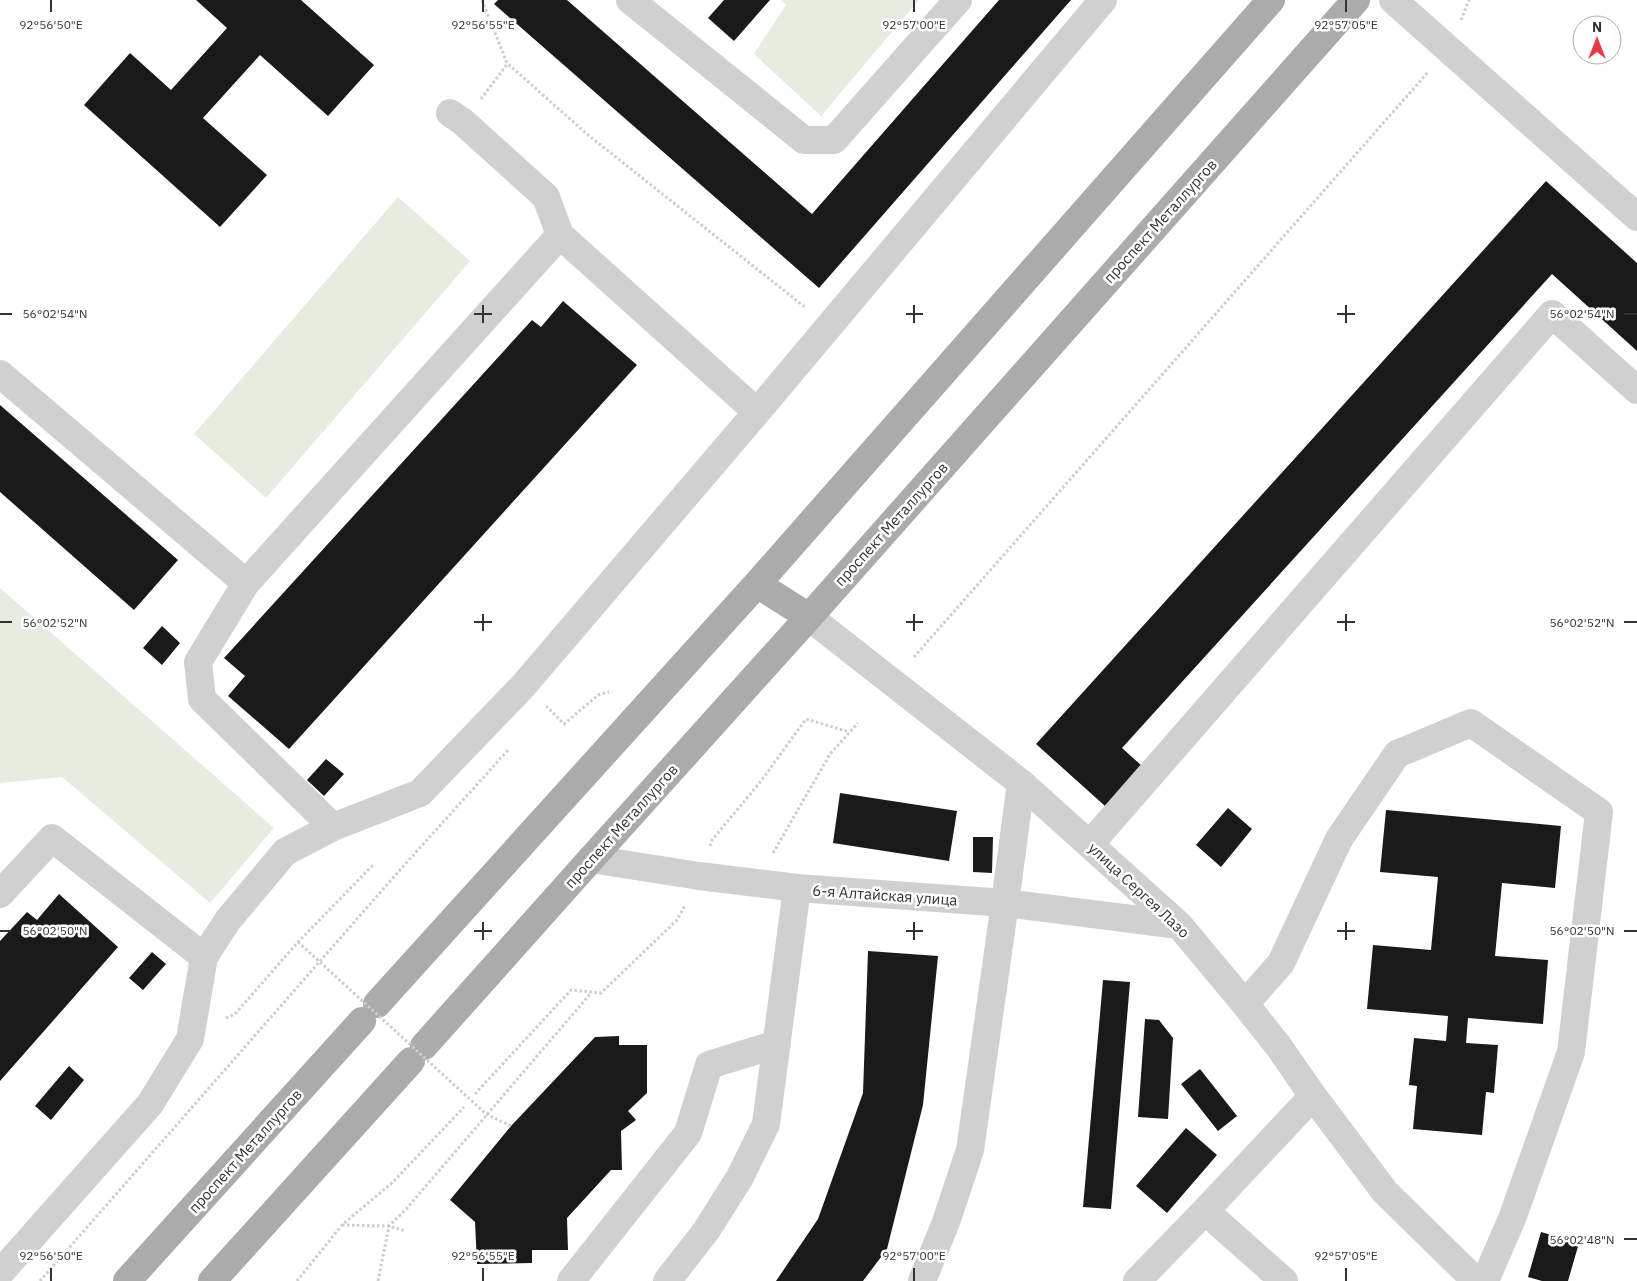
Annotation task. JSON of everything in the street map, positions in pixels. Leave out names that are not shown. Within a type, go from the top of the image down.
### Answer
[{"type":"main road","name":"проспект Металлургов","points":[[127,1281],[756,584],[1270,0]]},
{"type":"main road","name":"проспект Металлургов","points":[[212,1281],[809,617],[1356,0]]},
{"type":"main road","points":[[756,584],[809,617]]},
{"type":"street","points":[[630,0],[804,140],[834,140],[958,0]]},
{"type":"street","points":[[0,1273],[150,1104],[190,1039],[204,956],[228,920],[285,852],[333,827],[420,793],[522,686],[829,326],[1103,0]]},
{"type":"street","points":[[1392,0],[1637,217]]},
{"type":"street","points":[[457,117],[546,196],[560,235],[756,412]]},
{"type":"street","points":[[333,827],[202,700],[198,662],[246,583],[560,235]]},
{"type":"street","points":[[1090,844],[1552,314],[1637,390]]},
{"type":"street","points":[[0,374],[246,583]]},
{"type":"street","name":"улица Сергея Лазо","points":[[809,617],[1021,783],[1179,925],[1279,1047],[1385,1192],[1476,1281]]},
{"type":"street","points":[[1245,1004],[1281,963],[1339,839],[1397,754],[1470,723],[1598,812],[1572,1052],[1513,1216],[1485,1281]]},
{"type":"street","points":[[922,1281],[946,1222],[970,1150],[1021,783]]},
{"type":"street","points":[[0,894],[52,838],[204,956]]},
{"type":"street","name":"6-я Алтайская улица","points":[[591,859],[699,876],[797,888],[1005,903],[1179,925]]},
{"type":"street","points":[[666,1281],[706,1231],[740,1177],[766,1124],[797,888]]},
{"type":"street","points":[[572,1281],[688,1133],[709,1065],[777,1044]]},
{"type":"street","points":[[1137,1281],[1206,1211],[1313,1096]]},
{"type":"street","points":[[1206,1211],[1284,1281]]},
{"type":"path","points":[[482,0],[508,63],[588,136],[829,326]]},
{"type":"path","points":[[914,657],[1448,50],[1469,0]]},
{"type":"path","points":[[457,117],[508,63]]},
{"type":"path","points":[[564,724],[598,695],[609,692]]},
{"type":"path","points":[[541,714],[547,707]]},
{"type":"path","points":[[756,882],[830,754],[858,723]]},
{"type":"path","points":[[40,1281],[393,878],[515,742]]},
{"type":"path","points":[[236,1014],[298,942],[374,864]]},
{"type":"path","points":[[298,942],[486,1114],[511,1126]]},
{"type":"path","points":[[378,1281],[389,1226],[408,1208],[591,992]]},
{"type":"path","points":[[296,1281],[342,1225],[393,1182],[464,1107]]},
{"type":"path","points":[[342,1225],[389,1226],[405,1231]]},
{"type":"shaded area","points":[[781,0],[919,0],[821,116],[754,54],[786,5]]},
{"type":"shaded area","points":[[398,197],[470,261],[266,498],[194,434]]},
{"type":"shaded area","points":[[0,588],[274,828],[210,903],[62,777],[0,783]]},
{"type":"building","points":[[196,0],[301,0],[374,65],[328,116],[260,55],[203,118],[267,175],[220,227],[84,105],[130,53],[171,90],[227,28]]},
{"type":"building","points":[[498,0],[567,0],[812,214],[999,0],[1071,0],[819,288],[494,4]]},
{"type":"building","points":[[724,0],[770,0],[734,41],[708,18]]},
{"type":"building","points":[[1546,181],[1637,263],[1637,351],[1552,274],[1122,748],[1142,766],[1105,806],[1036,744]]},
{"type":"building","points":[[563,301],[637,365],[289,749],[228,696],[245,676],[224,658],[532,320],[541,327]]},
{"type":"building","points":[[0,405],[178,560],[134,610],[0,492]]},
{"type":"building","points":[[162,626],[180,643],[162,665],[143,648]]},
{"type":"building","points":[[326,759],[344,774],[324,796],[307,780]]},
{"type":"building","points":[[840,793],[957,811],[949,861],[833,843]]},
{"type":"building","points":[[1228,808],[1252,829],[1221,867],[1196,845]]},
{"type":"building","points":[[1386,810],[1561,826],[1555,888],[1502,883],[1495,956],[1548,960],[1543,1024],[1468,1018],[1466,1043],[1498,1045],[1494,1093],[1486,1092],[1482,1135],[1413,1129],[1417,1086],[1409,1085],[1414,1038],[1446,1041],[1448,1016],[1367,1009],[1373,945],[1431,950],[1438,877],[1380,872]]},
{"type":"building","points":[[973,837],[993,837],[992,873],[973,872]]},
{"type":"building","points":[[59,894],[118,947],[0,1081],[0,941],[27,912],[37,920]]},
{"type":"building","points":[[868,951],[938,956],[923,1105],[887,1249],[863,1281],[776,1281],[818,1219],[863,1093]]},
{"type":"building","points":[[152,952],[166,964],[143,990],[129,978]]},
{"type":"building","points":[[1103,980],[1130,982],[1111,1209],[1083,1207]]},
{"type":"building","points":[[1145,1019],[1159,1020],[1173,1038],[1168,1119],[1138,1117]]},
{"type":"building","points":[[619,1036],[619,1045],[647,1045],[647,1093],[628,1111],[636,1120],[621,1131],[622,1170],[611,1170],[567,1218],[568,1250],[532,1250],[532,1263],[477,1264],[475,1222],[450,1200],[511,1126],[595,1037]]},
{"type":"building","points":[[69,1066],[84,1080],[51,1120],[35,1106]]},
{"type":"building","points":[[1200,1069],[1237,1116],[1218,1131],[1181,1084]]},
{"type":"building","points":[[1186,1128],[1217,1155],[1167,1213],[1136,1186]]},
{"type":"building","points":[[1541,1232],[1579,1243],[1568,1281],[1542,1281],[1528,1277]]}]
